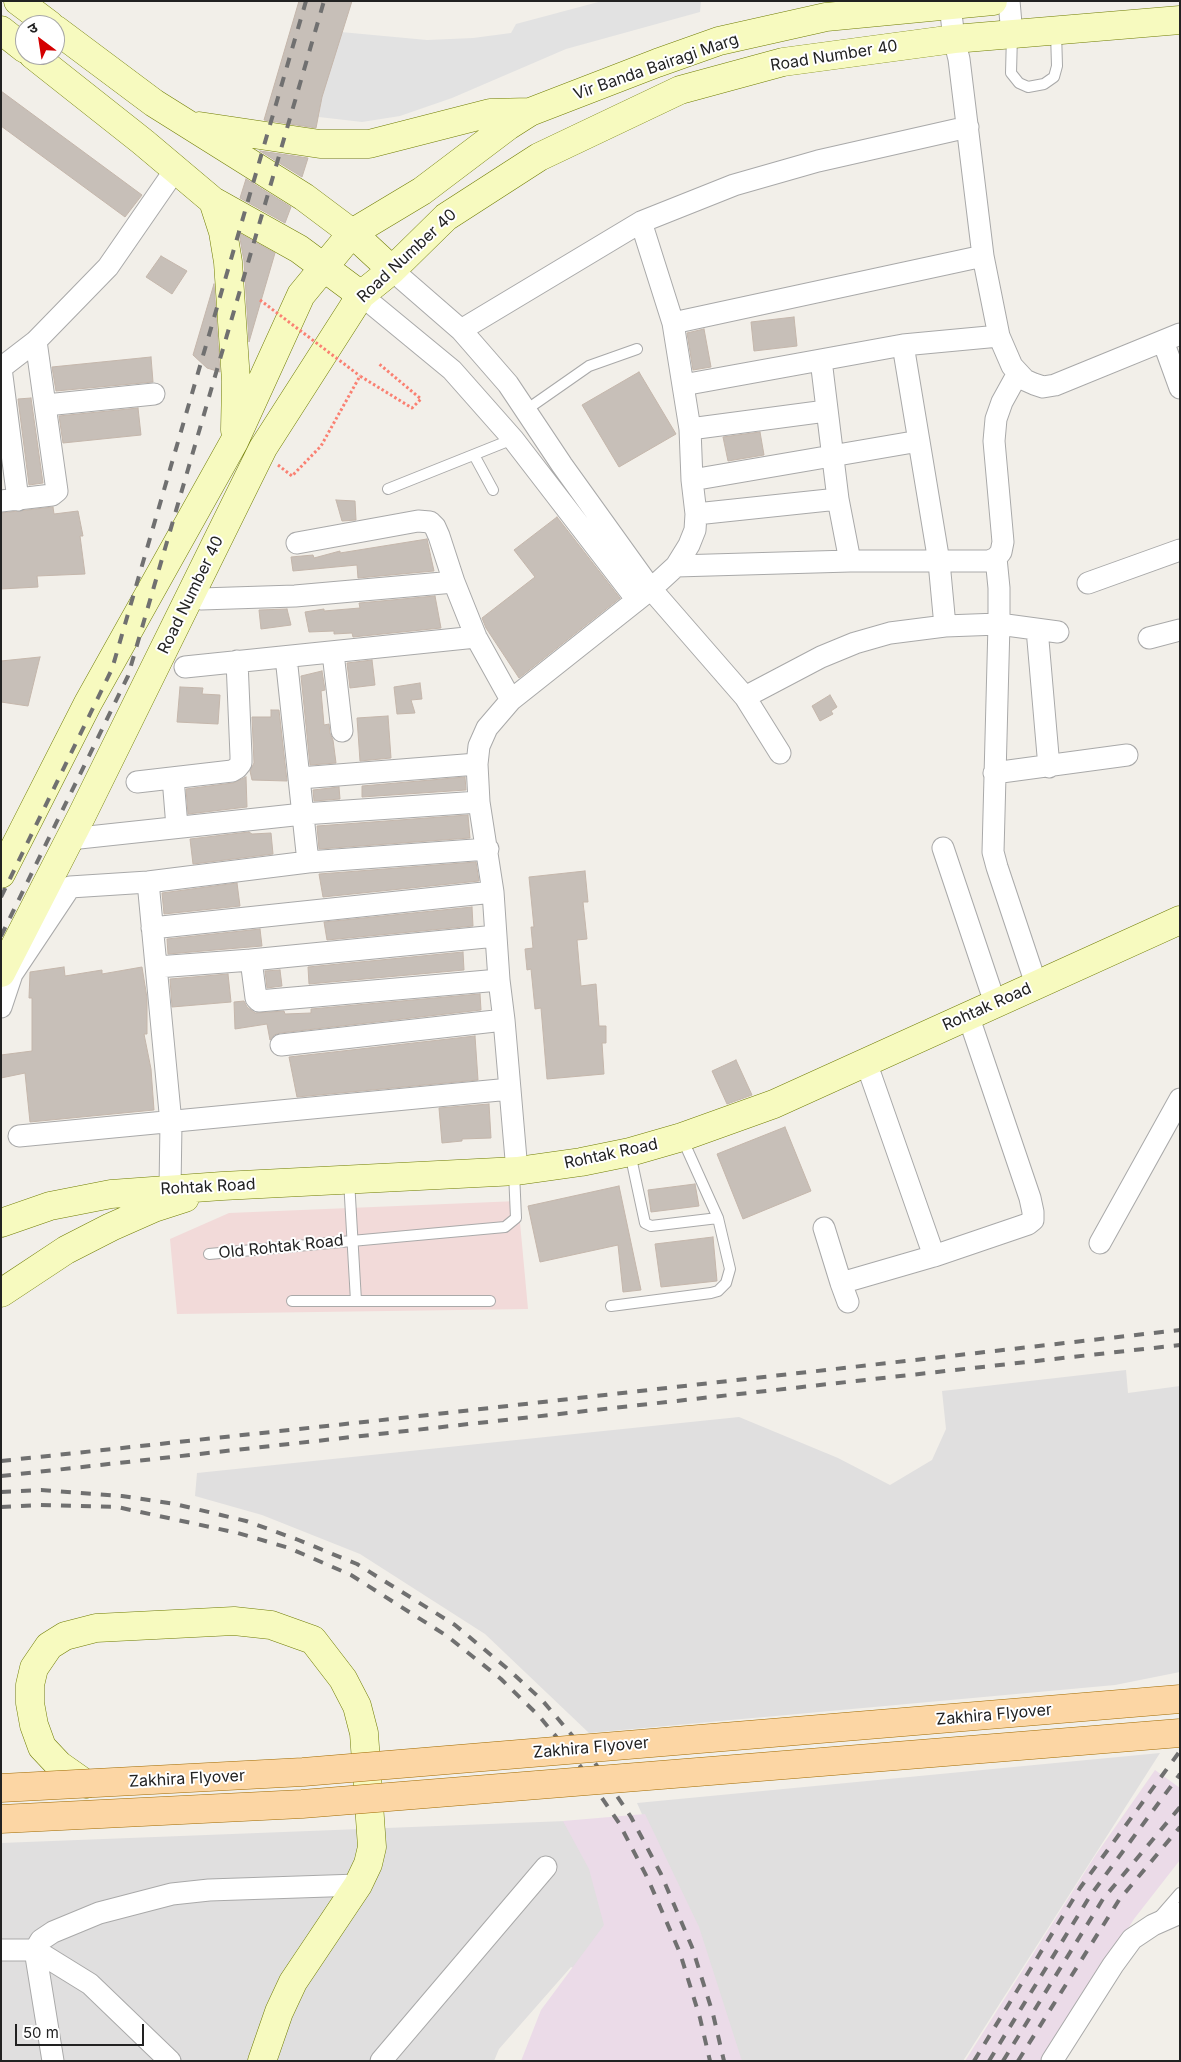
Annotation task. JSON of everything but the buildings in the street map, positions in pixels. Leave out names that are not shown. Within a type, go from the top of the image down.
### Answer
[{"type":"main road","points":[[18,1],[37,15]]},
{"type":"main road","name":"Vir Banda Bairagi Marg","points":[[530,112],[719,41],[826,18],[949,3],[993,1]]},
{"type":"main road","name":"Road Number 40","points":[[1,973],[70,839],[263,448],[361,295],[392,270],[446,216],[539,157],[680,90],[783,62],[954,39],[1180,20]]},
{"type":"main road","points":[[1,30],[15,41]]},
{"type":"main road","points":[[65,36],[154,103],[304,198],[352,233],[392,270]]},
{"type":"main road","points":[[46,65],[143,142],[213,201],[294,246],[361,295]]},
{"type":"main road","points":[[190,125],[320,144],[369,144],[490,113],[530,112]]},
{"type":"main road","name":"Road Number 40","points":[[1,874],[88,703],[234,442],[301,295],[352,233],[422,191],[508,126],[530,112]]},
{"type":"main road","points":[[213,201],[223,232],[228,262],[236,381],[234,442]]},
{"type":"main road","name":"Rohtak Road","points":[[1,1223],[33,1211],[74,1200],[112,1194],[222,1186],[515,1171],[581,1162],[630,1152],[682,1137],[774,1104],[1180,920]]},
{"type":"main road","points":[[1,1293],[66,1250],[111,1227],[154,1208],[222,1186]]},
{"type":"main road","points":[[1,1205],[33,1211]]},
{"type":"main road","points":[[86,1784],[59,1766],[42,1747],[34,1724],[30,1684],[34,1668],[49,1646],[65,1636],[96,1628],[234,1621],[271,1625],[313,1640],[343,1680],[357,1706],[364,1733],[372,1847],[368,1864],[358,1885],[293,1982],[279,2012],[262,2061]]},
{"type":"main road","name":"Zakhira Flyover","points":[[1,1788],[303,1772],[1180,1699]]},
{"type":"main road","name":"Zakhira Flyover","points":[[1,1819],[302,1804],[835,1763],[1180,1733]]},
{"type":"street","points":[[1009,1],[1012,35]]},
{"type":"street","points":[[949,3],[959,59],[983,256],[999,336],[1012,366],[1018,373],[1034,384],[1043,387],[1055,385],[1171,338],[1180,388]]},
{"type":"street","points":[[461,330],[641,222],[734,185],[818,162],[968,127]]},
{"type":"street","points":[[36,341],[57,490],[52,496],[10,501],[1,368],[36,341],[108,267],[175,170]]},
{"type":"street","points":[[515,1171],[504,1020],[498,980],[494,892],[479,802],[476,764],[478,746],[487,728],[510,700],[644,594],[676,566],[689,545],[695,530],[696,514],[692,480],[690,429],[683,385],[672,323],[641,222]]},
{"type":"street","points":[[672,323],[983,256]]},
{"type":"street","points":[[392,270],[461,330],[508,384],[644,594]]},
{"type":"street","points":[[361,295],[452,370],[644,594],[745,697],[780,753]]},
{"type":"street","points":[[683,385],[903,345],[999,336]]},
{"type":"street","points":[[903,345],[939,562],[945,626]]},
{"type":"street","points":[[820,360],[838,499],[850,561]]},
{"type":"street","points":[[676,566],[850,561],[989,561],[996,558],[1001,552],[1003,542],[994,441],[996,419],[1002,402],[1018,373]]},
{"type":"street","points":[[46,405],[154,394]]},
{"type":"street","points":[[690,429],[826,411]]},
{"type":"street","points":[[692,480],[919,442]]},
{"type":"street","points":[[696,514],[838,499]]},
{"type":"street","points":[[298,543],[418,521],[430,522],[435,527],[476,637],[510,700]]},
{"type":"street","points":[[1088,583],[1180,550]]},
{"type":"street","points":[[996,558],[999,588],[999,624],[994,774],[993,837],[995,859],[1036,984]]},
{"type":"street","points":[[201,599],[295,596],[454,582]]},
{"type":"street","points":[[745,697],[821,657],[855,643],[890,633],[945,626],[999,624],[1048,631],[1049,767]]},
{"type":"street","points":[[1149,638],[1180,630]]},
{"type":"street","points":[[185,667],[476,637]]},
{"type":"street","points":[[333,653],[342,731]]},
{"type":"street","points":[[286,657],[308,862]]},
{"type":"street","points":[[137,782],[232,771],[241,763],[237,661]]},
{"type":"street","points":[[994,774],[1126,755]]},
{"type":"street","points":[[300,778],[476,764]]},
{"type":"street","points":[[173,778],[177,827]]},
{"type":"street","points":[[70,839],[303,814],[479,802]]},
{"type":"street","points":[[944,848],[994,1003]]},
{"type":"street","points":[[1,1007],[12,974],[70,887],[148,882],[308,862],[488,849]]},
{"type":"street","points":[[148,882],[171,1123],[170,1189]]},
{"type":"street","points":[[152,928],[494,892]]},
{"type":"street","points":[[157,967],[251,960],[496,936]]},
{"type":"street","points":[[251,960],[256,998],[259,1001],[498,980]]},
{"type":"street","points":[[824,1228],[845,1293],[934,1256],[1028,1224],[1033,1220],[1034,1212],[1030,1198],[968,1015]]},
{"type":"street","points":[[281,1045],[504,1020]]},
{"type":"street","points":[[866,1062],[934,1256]]},
{"type":"street","points":[[19,1136],[171,1123],[510,1089]]},
{"type":"street","points":[[1100,1243],[1180,1099]]},
{"type":"street","points":[[381,2061],[546,1867]]},
{"type":"street","points":[[53,2061],[35,1950],[41,1940],[53,1932],[99,1913],[172,1894],[209,1890],[358,1885]]},
{"type":"street","points":[[1052,2061],[1123,1949],[1136,1935],[1153,1925],[1180,1914]]},
{"type":"street","points":[[1,1950],[35,1950],[90,1984],[170,2061]]},
{"type":"lane","points":[[1012,35],[1011,73],[1019,83],[1028,87],[1044,84],[1054,78],[1057,66],[1056,31]]},
{"type":"lane","points":[[526,410],[589,366],[636,349]]},
{"type":"lane","points":[[388,489],[513,439]]},
{"type":"lane","points":[[474,455],[493,490]]},
{"type":"lane","points":[[611,1306],[711,1293],[722,1288],[728,1278],[730,1269],[718,1218],[682,1137]]},
{"type":"lane","points":[[630,1152],[645,1223],[651,1226],[718,1218]]},
{"type":"lane","name":"Old Rohtak Road","points":[[209,1254],[505,1227],[516,1218],[515,1171]]},
{"type":"lane","points":[[349,1180],[356,1301]]},
{"type":"lane","points":[[292,1301],[490,1301]]},
{"type":"lane","points":[[1153,1925],[1180,1893]]},
{"type":"path","points":[[260,300],[360,376],[412,408],[421,399],[378,364]]},
{"type":"path","points":[[321,446],[360,376]]},
{"type":"shaded area","points":[[602,1],[701,1],[700,12],[566,49],[452,98],[400,116],[362,122],[319,117],[330,31],[427,40],[473,38],[511,33],[516,24]]},
{"type":"shaded area","points":[[518,1201],[528,1309],[177,1314],[170,1239],[229,1213]]},
{"type":"shaded area","points":[[1126,1370],[1128,1393],[1180,1386],[1180,1672],[1115,1685],[589,1733],[485,1634],[360,1554],[262,1515],[195,1496],[197,1473],[739,1417],[838,1458],[890,1485],[932,1460],[946,1429],[942,1391]]},
{"type":"shaded area","points":[[1160,1753],[963,2061],[727,2061],[697,1938],[637,1803]]},
{"type":"shaded area","points":[[1155,1770],[1180,1788],[1180,1860],[1134,1919],[1046,2061],[965,2061],[1095,1856]]},
{"type":"shaded area","points":[[645,1814],[699,1927],[742,2061],[521,2061],[541,2010],[604,1925],[589,1869],[563,1821]]},
{"type":"shaded area","points":[[566,1821],[632,1883],[598,1979],[571,1967],[499,2049],[494,2061],[1,2061],[1,1843]]},
{"type":"railway","points":[[1,897],[112,669],[306,1]]},
{"type":"railway","points":[[1,936],[128,676],[324,1]]},
{"type":"railway","points":[[1,1461],[1180,1330]]},
{"type":"railway","points":[[1,1476],[1180,1345]]},
{"type":"railway","points":[[1,1492],[41,1490],[122,1496],[175,1504],[246,1521],[357,1564],[455,1625],[542,1700],[593,1760],[631,1817],[661,1874],[692,1947],[713,2014],[724,2061]]},
{"type":"railway","points":[[1,1507],[40,1505],[117,1507],[238,1533],[289,1548],[351,1575],[447,1636],[501,1679],[540,1717],[581,1767],[619,1823],[648,1879],[680,1953],[700,2018],[710,2061]]},
{"type":"railway","points":[[974,2061],[1080,1888],[1180,1751]]},
{"type":"railway","points":[[989,2061],[1090,1896],[1180,1774]]},
{"type":"railway","points":[[1003,2061],[1103,1899],[1180,1807]]},
{"type":"railway","points":[[1018,2061],[1119,1900],[1180,1827]]}]
